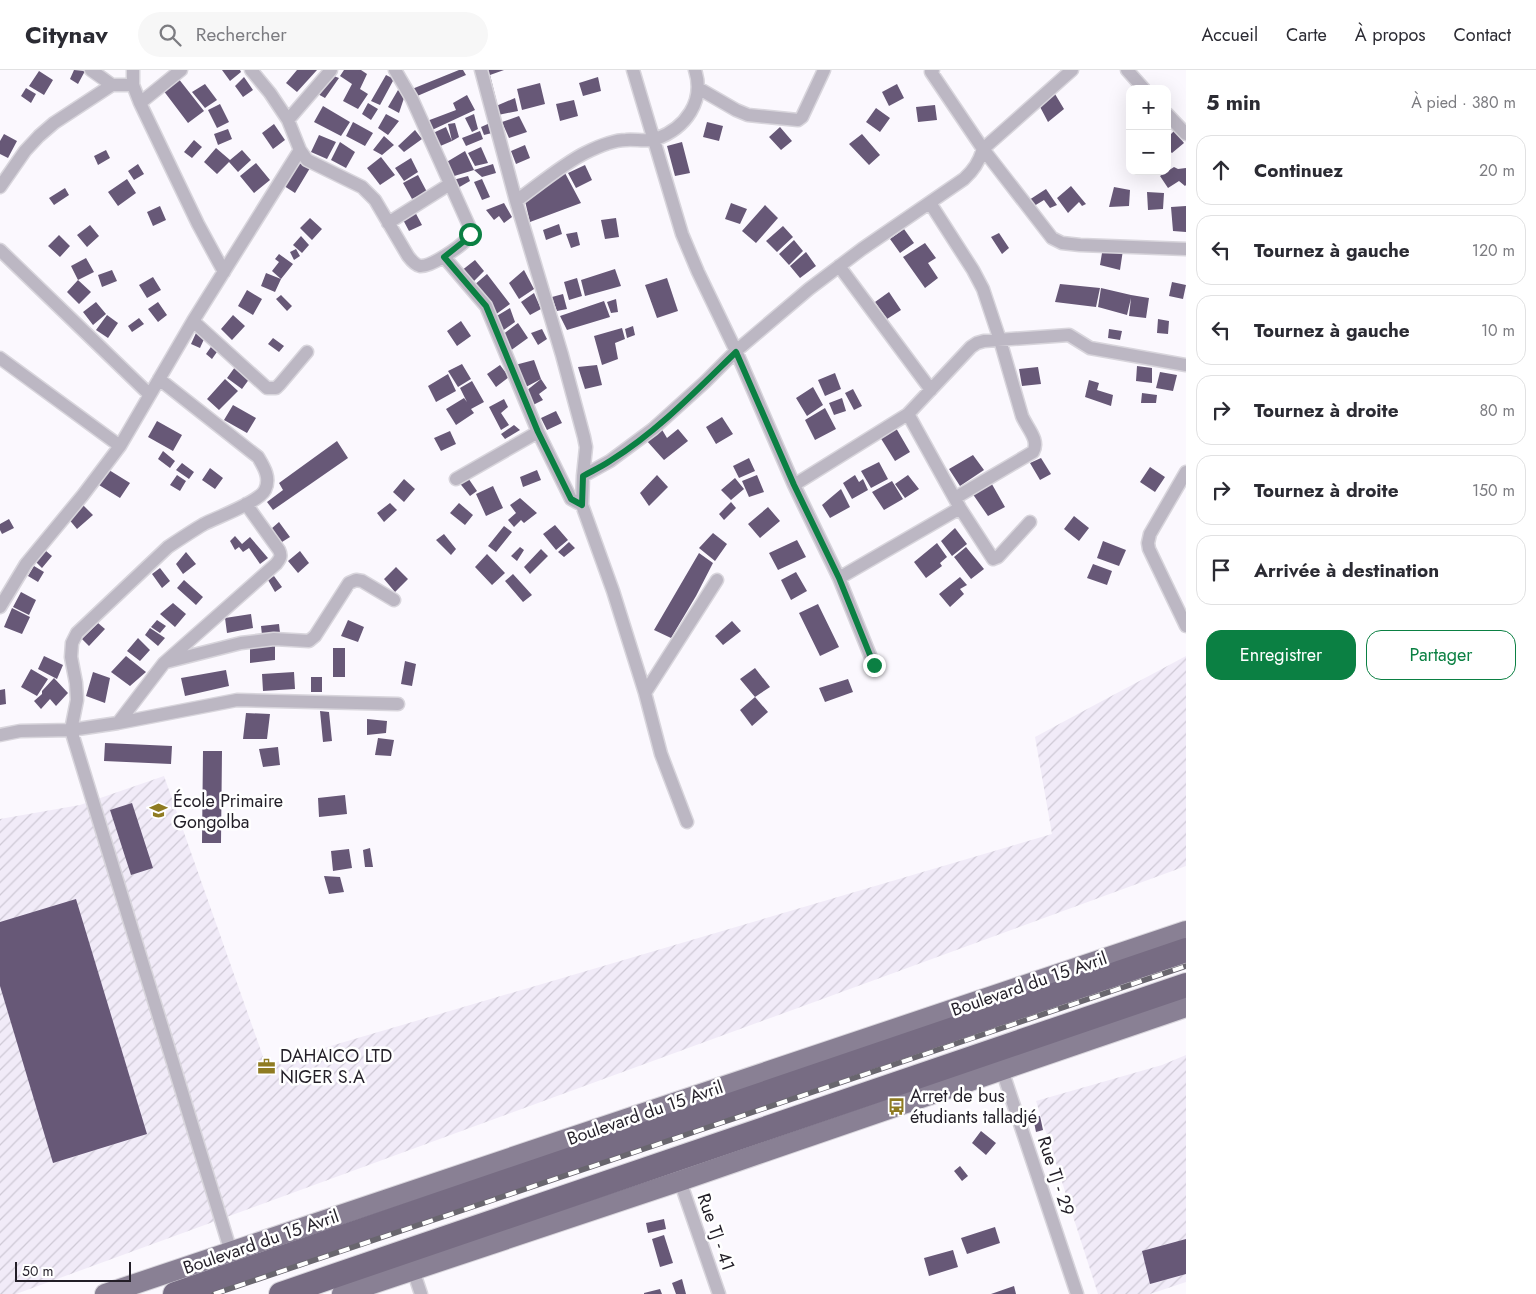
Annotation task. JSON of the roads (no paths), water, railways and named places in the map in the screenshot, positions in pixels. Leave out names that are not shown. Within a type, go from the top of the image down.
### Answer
[{"type":"highway","name":"Boulevard du 15 Avril","points":[[175,1294],[1186,950]]},
{"type":"highway","points":[[280,1294],[1186,985]]},
{"type":"main road","name":"Boulevard du 15 Avril","points":[[105,1294],[1186,931]]},
{"type":"main road","points":[[342,1294],[680,1181],[1186,1007]]},
{"type":"street","points":[[91,70],[112,84],[133,85]]},
{"type":"street","points":[[133,70],[133,85],[140,103],[198,224],[224,272]]},
{"type":"street","points":[[140,103],[181,70]]},
{"type":"street","points":[[251,70],[270,93],[288,120],[303,155],[312,164],[362,188],[375,200],[413,262],[420,266],[444,257],[468,238],[470,228],[412,99],[395,70]]},
{"type":"street","points":[[288,120],[330,70]]},
{"type":"street","points":[[481,70],[516,201],[584,437],[586,447],[582,505],[613,591],[645,693],[661,754],[687,822]]},
{"type":"street","points":[[633,70],[682,234],[794,485],[839,578],[874,665]]},
{"type":"street","points":[[516,201],[585,153],[623,140],[654,140],[676,129],[687,119],[693,109],[698,88],[695,70]]},
{"type":"street","points":[[698,88],[748,115],[798,120],[802,116],[824,70]]},
{"type":"street","points":[[583,476],[610,461],[653,429],[736,352],[809,289],[972,172],[979,161],[982,150],[1072,70]]},
{"type":"street","points":[[1127,70],[1140,85]]},
{"type":"street","points":[[931,71],[982,150],[1040,224],[1057,242],[1080,245],[1186,249]]},
{"type":"street","points":[[0,187],[25,151],[39,136],[54,123],[112,84]]},
{"type":"street","points":[[1171,118],[1186,134]]},
{"type":"street","points":[[0,607],[26,564],[83,495],[120,446],[193,321],[300,150]]},
{"type":"street","points":[[388,223],[450,184]]},
{"type":"street","points":[[839,578],[958,503],[1033,452],[1036,446],[1036,440],[1026,426],[1022,416],[1000,340],[979,280],[930,203]]},
{"type":"street","points":[[0,250],[149,394]]},
{"type":"street","points":[[444,257],[486,306],[538,432],[571,499],[582,505]]},
{"type":"street","points":[[839,266],[931,390]]},
{"type":"street","points":[[193,321],[267,388],[276,388],[307,352]]},
{"type":"street","points":[[794,485],[908,414],[971,347],[977,343],[1069,335],[1090,348],[1186,365]]},
{"type":"street","points":[[0,358],[120,446]]},
{"type":"street","points":[[159,379],[258,457],[268,479],[265,490],[257,498],[185,535],[168,547],[77,633],[72,644],[71,657],[77,700],[71,730],[231,1252]]},
{"type":"street","points":[[908,414],[958,503],[993,559],[998,557],[1030,522]]},
{"type":"street","points":[[456,479],[538,432]]},
{"type":"street","points":[[1186,472],[1150,534],[1148,543],[1149,549],[1186,626]]},
{"type":"street","points":[[118,723],[164,663],[280,559],[281,554],[279,550],[246,504]]},
{"type":"street","points":[[164,663],[241,643],[274,639],[309,641],[315,636],[349,584],[356,580],[362,581],[394,600]]},
{"type":"street","points":[[645,693],[717,580]]},
{"type":"street","points":[[0,735],[20,731],[71,730],[237,700],[398,704]]},
{"type":"street","name":"Rue TJ - 29","points":[[1002,1070],[1077,1294]]},
{"type":"street","name":"Rue TJ - 41","points":[[680,1181],[719,1294]]},
{"type":"street","points":[[413,1270],[421,1294]]},
{"type":"railway","points":[[214,1294],[1186,966]]},
{"type":"place","name":"École Primaire Gongolba","points":[[159,811]]},
{"type":"place","name":"DAHAICO LTD NIGER S.A","points":[[266,1066]]},
{"type":"place","name":"Arret de bus étudiants talladjé","points":[[896,1106]]}]
